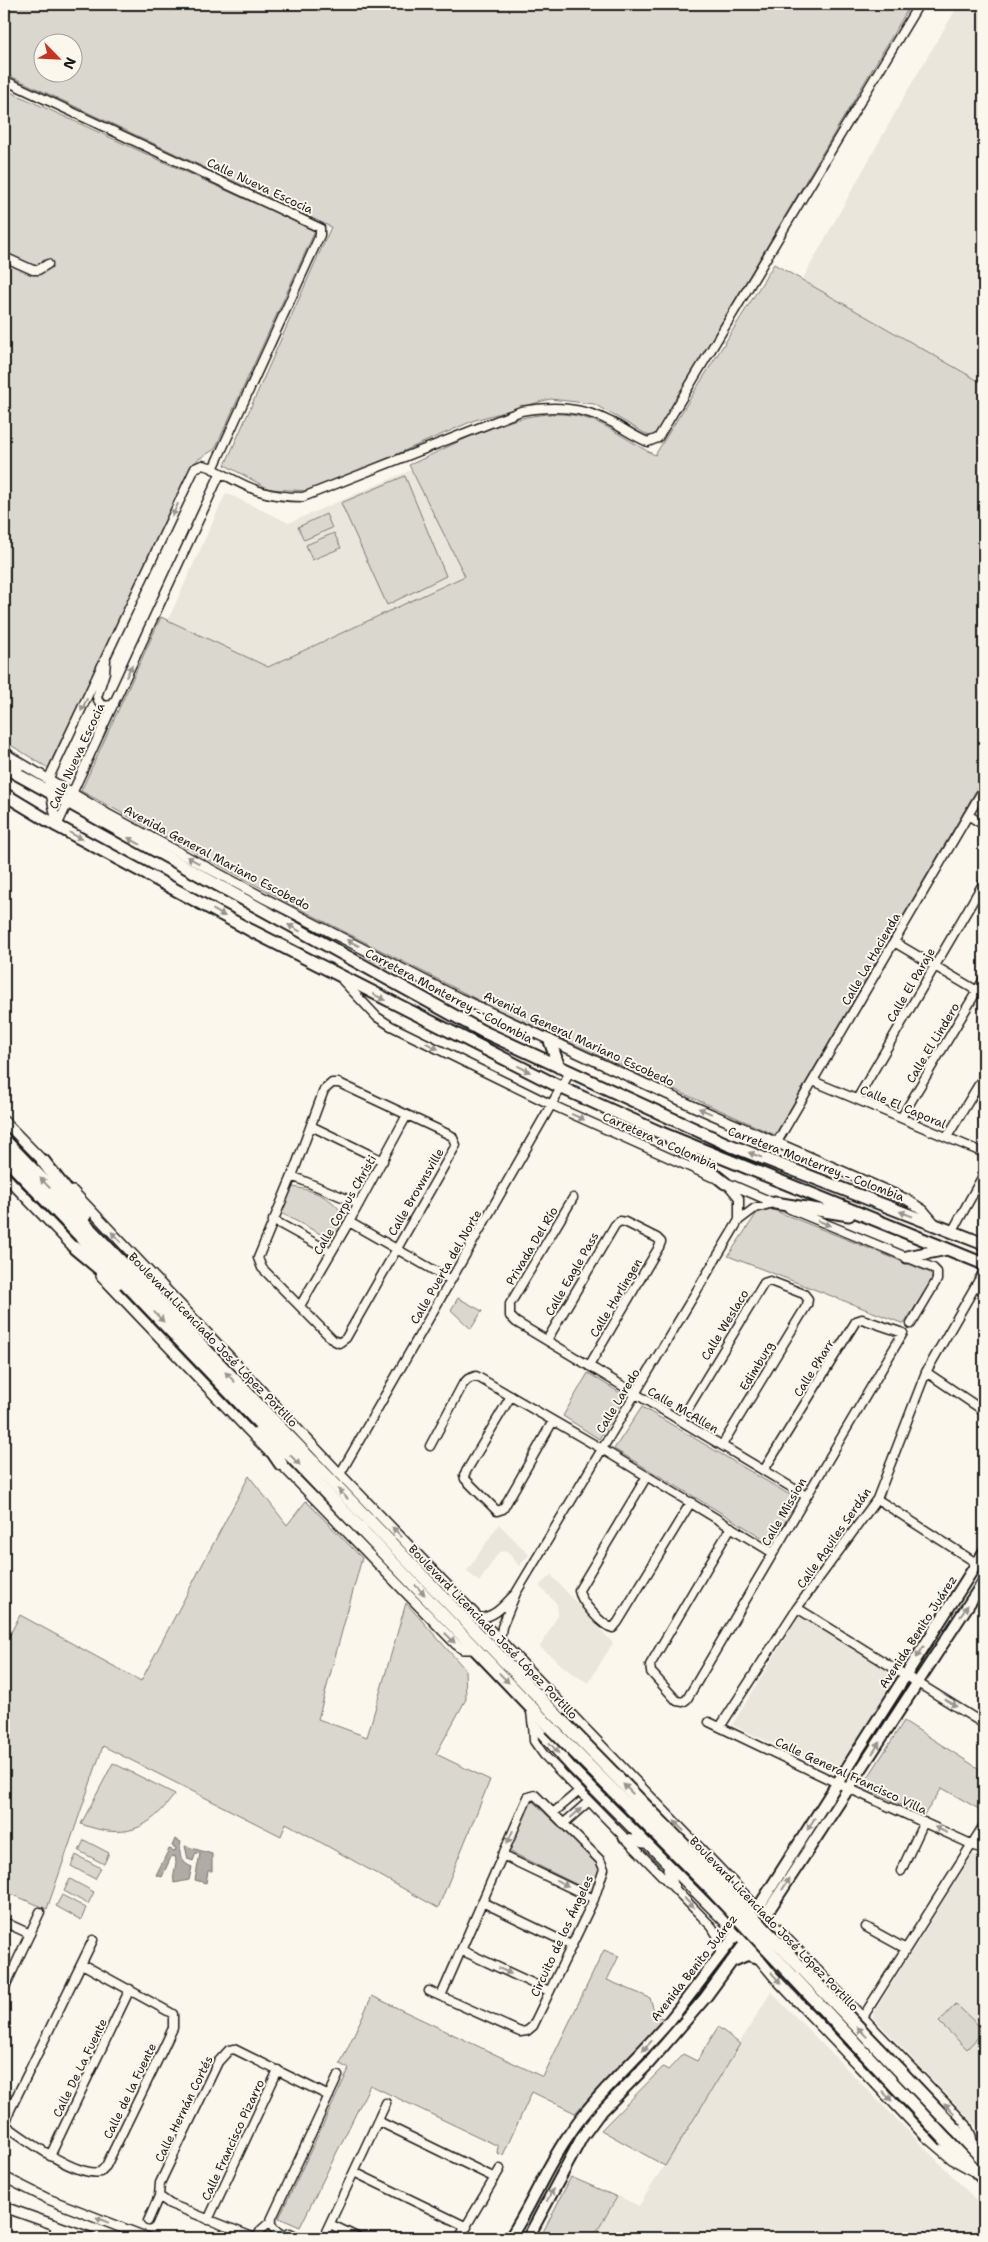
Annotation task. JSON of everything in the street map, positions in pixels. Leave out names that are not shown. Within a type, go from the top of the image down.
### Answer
[{"type":"highway","name":"Boulevard Licenciado José López Portillo","points":[[4,1140],[981,2176]]},
{"type":"highway","name":"Boulevard Licenciado José López Portillo","points":[[4,1156],[530,1707],[554,1723],[721,1883],[984,2160]]},
{"type":"highway","points":[[43,1161],[100,1233],[111,1252]]},
{"type":"highway","points":[[75,1248],[107,1275],[142,1299]]},
{"type":"highway","points":[[243,1406],[281,1464]]},
{"type":"main road","points":[[6,754],[20,777]]},
{"type":"main road","name":"Carretera Monterrey - Colombia","points":[[4,767],[51,795],[70,799],[482,1031],[726,1144],[984,1244]]},
{"type":"main road","points":[[4,794],[57,826],[338,976],[562,1088],[659,1132],[984,1264]]},
{"type":"main road","points":[[550,1041],[559,1067]]},
{"type":"main road","points":[[659,1132],[725,1183]]},
{"type":"main road","points":[[775,1203],[869,1218]]},
{"type":"main road","points":[[907,1257],[947,1249]]},
{"type":"main road","name":"Avenida Benito Juárez","points":[[510,2238],[525,2216],[565,2140],[588,2108],[671,2019],[720,1952],[758,1908],[906,1675],[981,1566],[984,1552]]},
{"type":"main road","name":"Avenida Benito Juárez","points":[[528,2238],[582,2137],[598,2116],[649,2063],[708,1994],[765,1916],[984,1581]]},
{"type":"main road","points":[[730,1963],[747,1955],[759,1958]]},
{"type":"main road","points":[[701,1979],[706,1985],[708,1994]]},
{"type":"main road","points":[[667,2040],[671,2019],[688,2017]]},
{"type":"street","points":[[213,469],[262,494],[303,497],[521,411],[542,408],[571,408],[588,412],[648,442],[658,438],[919,4]]},
{"type":"street","name":"Calle Nueva Escocia","points":[[4,80],[320,228],[320,235],[213,469],[206,465],[197,467],[192,473],[48,780],[57,826]]},
{"type":"street","points":[[4,257],[33,270],[38,270],[48,264]]},
{"type":"street","name":"Calle Nueva Escocia","points":[[57,826],[220,474]]},
{"type":"street","points":[[106,655],[106,672],[97,697],[100,703],[104,705],[114,704]]},
{"type":"street","name":"Avenida General Mariano Escobedo","points":[[6,754],[48,780],[70,799],[459,998],[550,1041],[906,1199],[923,1210],[935,1224]]},
{"type":"street","name":"Calle La Hacienda","points":[[777,1142],[984,788]]},
{"type":"street","points":[[968,815],[984,825]]},
{"type":"street","name":"Calle El Paraje","points":[[857,1100],[984,882]]},
{"type":"street","points":[[894,942],[981,993]]},
{"type":"street","name":"Carretera a Colombia","points":[[338,976],[378,1018],[390,1026],[552,1105],[725,1183],[933,1268],[937,1280],[911,1324]]},
{"type":"street","name":"Calle El Lindero","points":[[901,1118],[981,993],[984,979]]},
{"type":"street","name":"Calle Puerta del Norte","points":[[340,1474],[570,1072]]},
{"type":"street","points":[[947,1138],[984,1076]]},
{"type":"street","name":"Calle El Caporal","points":[[813,1081],[984,1153]]},
{"type":"street","name":"Calle Brownsville","points":[[332,1083],[339,1083],[407,1114],[452,1136],[456,1144],[344,1341],[339,1343],[333,1340],[258,1262],[259,1251],[292,1176],[324,1090],[332,1083]]},
{"type":"street","name":"Calle Corpus Christi","points":[[300,1306],[349,1222],[407,1114]]},
{"type":"street","name":"Boulevard Licenciado José López Portillo","points":[[4,1121],[340,1474],[966,2125],[971,2136],[973,2148]]},
{"type":"street","points":[[311,1126],[383,1160]]},
{"type":"street","points":[[952,1232],[984,1174]]},
{"type":"street","name":"Boulevard Licenciado José López Portillo","points":[[4,1175],[456,1644],[463,1649],[477,1650]]},
{"type":"street","points":[[292,1176],[359,1204]]},
{"type":"street","points":[[725,1183],[734,1190],[739,1198],[739,1220]]},
{"type":"street","name":"Privada Del Río","points":[[510,1304],[573,1198]]},
{"type":"street","name":"Calle Laredo","points":[[500,1640],[502,1627],[516,1594],[739,1220],[761,1205],[775,1203]]},
{"type":"street","points":[[273,1220],[331,1252]]},
{"type":"street","name":"Calle Eagle Pass","points":[[547,1340],[612,1228],[620,1221],[631,1224],[661,1242]]},
{"type":"street","points":[[349,1222],[451,1280]]},
{"type":"street","name":"Calle Harlingen","points":[[589,1366],[661,1242]]},
{"type":"street","name":"Calle Aquiles Serdán","points":[[720,1726],[797,1608],[877,1499],[926,1372],[984,1271]]},
{"type":"street","name":"Calle Weslaco","points":[[681,1420],[764,1283],[770,1280],[808,1297]]},
{"type":"street","name":"Edimburg","points":[[722,1445],[807,1305],[808,1297]]},
{"type":"street","name":"Calle McAllen","points":[[510,1304],[510,1316],[516,1322],[806,1496]]},
{"type":"street","name":"Calle Pharr","points":[[764,1470],[856,1321],[862,1319],[904,1334]]},
{"type":"street","name":"Calle Mission","points":[[731,1527],[650,1665],[651,1672],[675,1699],[683,1702],[688,1698],[806,1496],[904,1334]]},
{"type":"street","points":[[926,1372],[984,1410]]},
{"type":"street","points":[[430,1446],[463,1384],[472,1376],[483,1378],[773,1553]]},
{"type":"street","points":[[511,1396],[464,1475],[465,1479],[499,1512],[503,1509],[553,1421]]},
{"type":"street","points":[[647,1476],[579,1590],[581,1599],[607,1626],[613,1628],[691,1502]]},
{"type":"street","points":[[877,1499],[981,1566]]},
{"type":"street","name":"Calle Laredo","points":[[480,1618],[490,1617],[498,1612],[516,1594]]},
{"type":"street","points":[[797,1608],[984,1724]]},
{"type":"street","name":"Boulevard Licenciado José López Portillo","points":[[530,1707],[533,1724],[572,1768],[667,1866],[745,1942],[925,2136],[952,2159],[981,2176]]},
{"type":"street","name":"Calle General Francisco Villa","points":[[710,1722],[849,1789],[984,1850]]},
{"type":"street","points":[[533,1724],[533,1735],[537,1746],[588,1802],[674,1887],[716,1932],[720,1941],[720,1952]]},
{"type":"street","points":[[553,1813],[579,1791]]},
{"type":"street","name":"Circuito de los Ángeles","points":[[429,1990],[441,1996],[520,2032],[527,2031],[533,2026],[594,1899],[603,1875],[602,1864],[536,1796],[530,1795],[502,1854],[441,1996]]},
{"type":"street","points":[[563,1824],[588,1802]]},
{"type":"street","points":[[901,1871],[924,1822]]},
{"type":"street","points":[[863,2017],[984,1825]]},
{"type":"street","points":[[624,1838],[645,1843]]},
{"type":"street","points":[[502,1854],[594,1899]]},
{"type":"street","points":[[667,1866],[674,1887]]},
{"type":"street","points":[[700,1898],[706,1900],[719,1893],[724,1887],[724,1872]]},
{"type":"street","points":[[482,1902],[571,1944]]},
{"type":"street","points":[[4,1988],[40,1912]]},
{"type":"street","points":[[4,1922],[30,1934]]},
{"type":"street","points":[[866,1927],[906,1950]]},
{"type":"street","points":[[759,1958],[756,1948],[761,1937],[770,1932],[781,1932]]},
{"type":"street","points":[[5,2124],[7,2108],[93,1940]]},
{"type":"street","points":[[461,1950],[549,1991]]},
{"type":"street","name":"Calle de la Fuente","points":[[5,2124],[50,2156],[89,2172],[103,2170],[173,2028],[173,2014],[82,1964]]},
{"type":"street","name":"Calle De La Fuente","points":[[50,2156],[130,1989]]},
{"type":"street","name":"Calle Hernán Cortés","points":[[159,2196],[160,2183],[223,2055],[234,2049],[329,2096]]},
{"type":"street","name":"Calle Francisco Pizarro","points":[[208,2220],[278,2070]]},
{"type":"street","points":[[148,2221],[159,2196],[170,2204],[256,2238],[261,2230],[270,2222],[338,2076]]},
{"type":"street","points":[[323,2238],[386,2103]]},
{"type":"street","points":[[378,2121],[495,2178]]},
{"type":"street","points":[[459,2238],[500,2169]]},
{"type":"street","points":[[354,2172],[467,2227]]},
{"type":"street","points":[[4,2176],[48,2199],[148,2238]]},
{"type":"street","points":[[4,2207],[57,2226],[67,2234],[92,2238]]},
{"type":"street","points":[[270,2222],[281,2237],[290,2233],[298,2238]]},
{"type":"street","points":[[330,2224],[358,2238]]},
{"type":"street","points":[[52,2238],[57,2226]]},
{"type":"shaded area","points":[[4,4],[911,4],[653,438],[594,404],[550,399],[475,420],[312,491],[269,489],[225,465],[331,227],[4,73]]},
{"type":"shaded area","points":[[959,4],[984,4],[984,384],[802,280],[909,88]]},
{"type":"shaded area","points":[[4,89],[315,231],[215,449],[197,460],[48,768],[4,741]]},
{"type":"shaded area","points":[[774,264],[984,384],[984,777],[775,1135],[492,1007],[306,912],[81,791],[161,617],[268,667],[465,576],[409,465],[472,436],[517,419],[562,414],[594,421],[655,455]]},
{"type":"shaded area","points":[[411,470],[465,576],[268,667],[168,620],[226,493],[289,523]]},
{"type":"shaded area","points":[[405,476],[446,576],[387,605],[341,503]]},
{"type":"shaded area","points":[[326,514],[332,528],[304,540],[298,527]]},
{"type":"shaded area","points":[[334,533],[341,548],[312,560],[306,545]]},
{"type":"shaded area","points":[[292,1187],[309,1190],[326,1198],[339,1209],[343,1216],[344,1224],[335,1234],[328,1238],[281,1213]]},
{"type":"shaded area","points":[[771,1209],[933,1274],[931,1282],[904,1324],[728,1256],[757,1213]]},
{"type":"shaded area","points":[[458,1298],[482,1311],[471,1329],[451,1310]]},
{"type":"shaded area","points":[[588,1373],[625,1396],[599,1439],[563,1416]]},
{"type":"shaded area","points":[[642,1407],[800,1501],[775,1545],[614,1449]]},
{"type":"shaded area","points":[[249,1476],[287,1525],[306,1501],[362,1558],[318,1719],[367,1737],[406,1603],[465,1669],[466,1699],[436,1754],[490,1780],[438,1908],[286,1823],[281,1836],[103,1746],[47,1909],[4,1891],[4,1646],[20,1615],[141,1681]]},
{"type":"shaded area","points":[[499,1524],[529,1555],[519,1566],[507,1551],[499,1552],[479,1582],[467,1571]]},
{"type":"shaded area","points":[[551,1575],[613,1643],[588,1683],[570,1672],[540,1647],[558,1615],[557,1604],[539,1586]]},
{"type":"shaded area","points":[[800,1614],[900,1677],[837,1773],[732,1725]]},
{"type":"shaded area","points":[[904,1721],[984,1772],[984,1812],[942,1788],[924,1815],[862,1787]]},
{"type":"shaded area","points":[[113,1763],[175,1794],[155,1817],[134,1829],[110,1831],[81,1824]]},
{"type":"shaded area","points":[[531,1800],[600,1865],[592,1892],[509,1851]]},
{"type":"shaded area","points":[[175,1839],[181,1842],[180,1854],[183,1860],[192,1867],[189,1880],[174,1883],[175,1856],[171,1857],[162,1877],[156,1875],[169,1849],[175,1851],[176,1848],[172,1846]]},
{"type":"shaded area","points":[[84,1840],[109,1853],[104,1864],[79,1851]]},
{"type":"shaded area","points":[[185,1846],[212,1854],[212,1871],[208,1871],[206,1883],[195,1880],[200,1854],[196,1853],[193,1861],[188,1859]]},
{"type":"shaded area","points":[[973,1854],[984,1859],[984,2134],[873,2017],[874,2012]]},
{"type":"shaded area","points":[[76,1855],[101,1868],[95,1879],[71,1866]]},
{"type":"shaded area","points":[[70,1879],[94,1892],[88,1904],[64,1891]]},
{"type":"shaded area","points":[[62,1895],[86,1908],[81,1920],[56,1906]]},
{"type":"shaded area","points":[[604,1950],[619,1956],[607,1980],[650,1998],[655,2014],[664,2019],[575,2113],[532,2092],[503,2155],[497,2153],[498,2146],[370,2085],[300,2227],[279,2218],[349,2069],[340,2064],[372,1996],[543,2077]]},
{"type":"shaded area","points":[[771,1992],[984,2208],[984,2238],[593,2238],[618,2196],[639,2206]]},
{"type":"shaded area","points":[[956,2004],[984,2031],[967,2049],[939,2022]]},
{"type":"shaded area","points":[[718,2027],[740,2044],[665,2166],[601,2130],[663,2067],[668,2070],[683,2054],[697,2061]]},
{"type":"shaded area","points":[[571,2177],[617,2197],[593,2238],[540,2238]]}]
